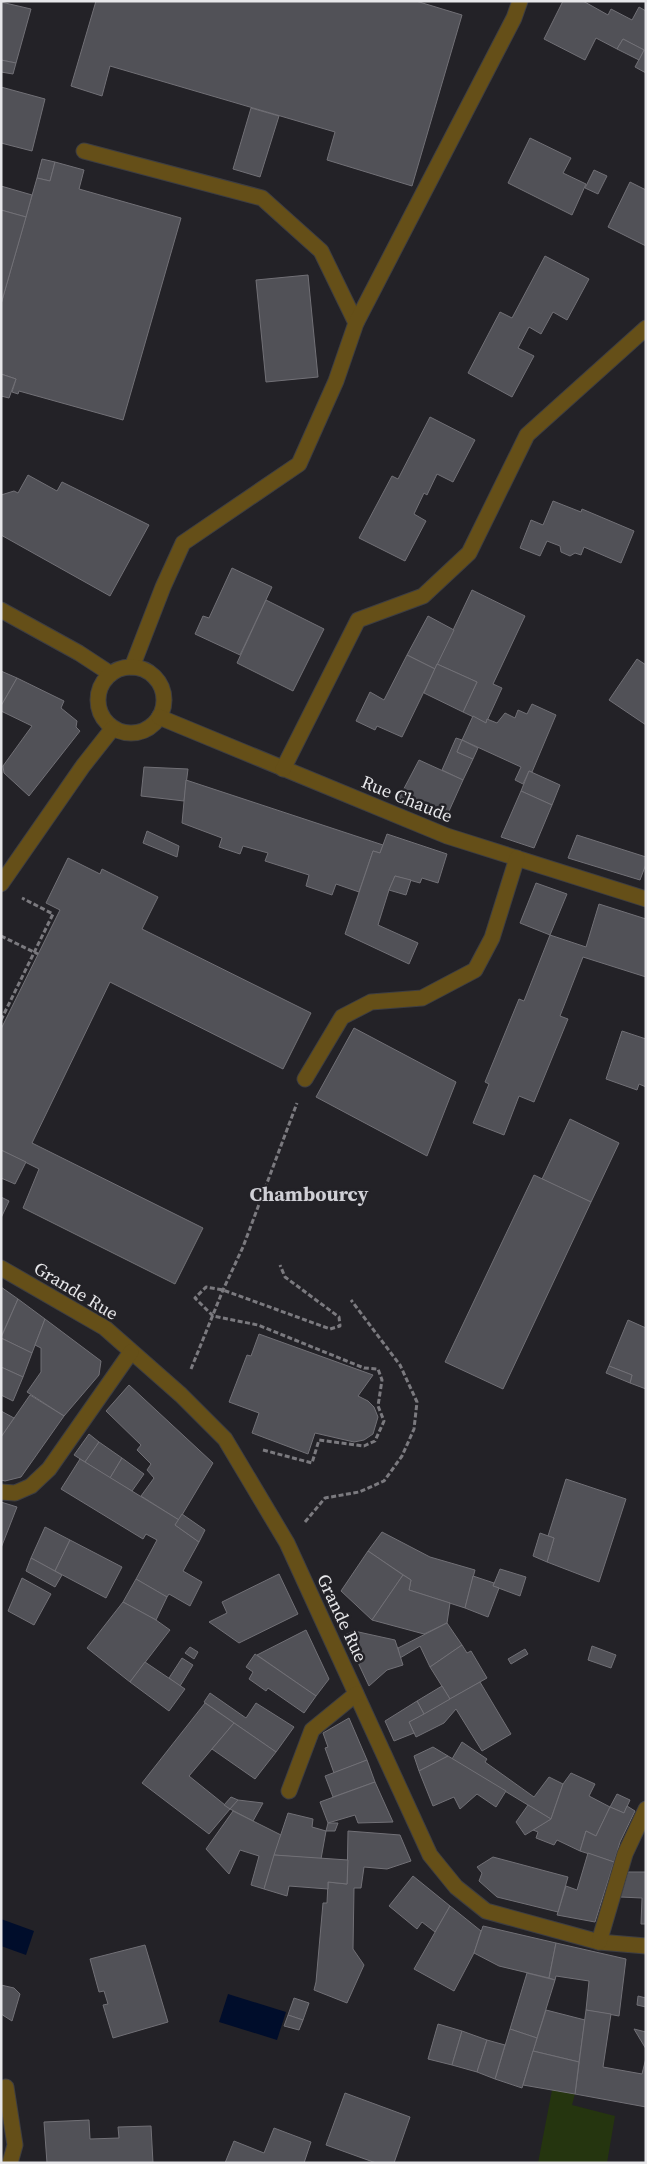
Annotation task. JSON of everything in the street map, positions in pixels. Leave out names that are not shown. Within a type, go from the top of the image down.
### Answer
[{"type":"street","points":[[132,667],[163,587],[183,544],[299,464],[336,381],[356,323],[514,18],[520,1]]},
{"type":"street","points":[[84,151],[262,198],[321,251],[356,323]]},
{"type":"street","points":[[283,768],[358,620],[423,596],[469,553],[527,435],[646,328]]},
{"type":"street","points":[[1,610],[80,653],[111,674]]},
{"type":"street","points":[[132,667],[144,670],[153,676],[160,684],[164,695],[164,706],[153,725],[133,734],[113,728],[100,712],[98,702],[99,691],[103,682],[121,668],[132,667]]},
{"type":"street","name":"Rue Chaude","points":[[159,717],[447,836],[646,899]]},
{"type":"street","points":[[1,884],[83,766],[113,728]]},
{"type":"street","points":[[305,1079],[342,1017],[372,1002],[422,998],[475,970],[492,938],[517,858]]},
{"type":"street","name":"Grande Rue","points":[[1,1268],[105,1328],[181,1395],[225,1439],[287,1543],[430,1855],[456,1887],[486,1911],[599,1942],[646,1946]]},
{"type":"street","points":[[1,1492],[15,1493],[32,1486],[49,1469],[131,1352]]},
{"type":"street","points":[[288,1792],[312,1730],[356,1694]]},
{"type":"street","points":[[599,1942],[625,1854],[646,1809]]},
{"type":"street","points":[[6,2087],[16,2146],[10,2163]]},
{"type":"path","points":[[1,1020],[37,953],[52,914],[36,905]]},
{"type":"path","points":[[1,936],[37,953]]},
{"type":"path","points":[[181,1395],[223,1290],[243,1248],[305,1079]]},
{"type":"path","points":[[225,1439],[312,1463],[319,1440],[364,1446],[375,1441],[384,1421],[378,1406],[382,1380],[378,1369],[364,1368],[258,1325],[213,1316],[194,1298],[206,1288],[223,1290],[330,1329],[340,1326],[339,1317],[285,1277],[280,1266]]},
{"type":"path","points":[[287,1543],[325,1498],[359,1492],[384,1481],[402,1456],[414,1429],[417,1402],[400,1365],[351,1300]]},
{"type":"green space","points":[[552,2090],[575,2094],[572,2105],[615,2116],[607,2163],[538,2163]]},
{"type":"water","points":[[1,1919],[34,1931],[26,1955],[1,1946]]},
{"type":"water","points":[[228,1994],[286,2012],[277,2040],[219,2022]]},
{"type":"building","points":[[96,1],[416,1],[462,15],[412,186],[327,160],[335,132],[110,66],[102,96],[71,86]]},
{"type":"building","points":[[563,1],[583,1],[608,15],[611,9],[632,20],[639,7],[646,11],[646,73],[635,67],[644,50],[623,39],[617,49],[596,38],[585,60],[544,39]]},
{"type":"building","points":[[1,2],[31,9],[16,63],[1,60]]},
{"type":"building","points":[[623,39],[644,50],[639,60],[617,49]]},
{"type":"building","points":[[1,60],[16,63],[13,74],[1,72]]},
{"type":"building","points":[[1,87],[45,99],[32,151],[1,143]]},
{"type":"building","points":[[251,108],[279,116],[260,177],[233,169]]},
{"type":"building","points":[[530,138],[571,158],[563,173],[586,184],[572,215],[508,183]]},
{"type":"building","points":[[42,159],[55,162],[50,181],[37,178]]},
{"type":"building","points":[[55,162],[84,170],[79,189],[181,218],[123,420],[19,391],[18,394],[12,392],[16,379],[1,374],[1,304],[37,178],[50,181]]},
{"type":"building","points":[[594,170],[607,176],[598,194],[585,188]]},
{"type":"building","points":[[630,182],[646,190],[646,246],[608,227]]},
{"type":"building","points":[[1,186],[32,195],[26,217],[1,210]]},
{"type":"building","points":[[1,210],[26,217],[1,304]]},
{"type":"building","points":[[545,256],[589,279],[567,320],[553,312],[541,334],[529,327],[518,348],[534,356],[512,397],[468,373],[500,312],[512,318]]},
{"type":"building","points":[[308,275],[318,377],[266,382],[256,280]]},
{"type":"building","points":[[1,374],[16,379],[9,398],[1,396]]},
{"type":"building","points":[[430,417],[475,440],[453,482],[437,474],[427,495],[424,493],[414,514],[426,521],[405,561],[359,538],[392,476],[398,479]]},
{"type":"building","points":[[28,475],[57,491],[62,482],[149,525],[110,596],[1,535],[1,495],[14,491],[18,493]]},
{"type":"building","points":[[553,501],[581,512],[582,509],[634,531],[621,563],[584,547],[581,555],[575,553],[570,556],[561,552],[560,546],[547,541],[540,556],[520,548],[531,520],[543,525]]},
{"type":"building","points":[[232,568],[272,587],[240,655],[195,634],[203,616],[209,618]]},
{"type":"building","points":[[472,590],[525,616],[493,684],[502,688],[486,723],[463,712],[477,682],[437,664]]},
{"type":"building","points":[[266,600],[324,629],[293,691],[237,663]]},
{"type":"building","points":[[428,616],[454,630],[435,669],[407,655]]},
{"type":"building","points":[[407,655],[435,669],[402,737],[377,726],[375,730],[356,721],[370,692],[384,700]]},
{"type":"building","points":[[637,659],[646,665],[646,725],[609,700]]},
{"type":"building","points":[[437,664],[477,682],[463,712],[424,693]]},
{"type":"building","points":[[1,671],[17,678],[1,706]]},
{"type":"building","points":[[17,678],[64,701],[61,708],[77,721],[76,727],[80,731],[29,796],[4,773],[3,766],[32,726],[1,711],[1,706]]},
{"type":"building","points":[[532,704],[556,715],[532,772],[529,771],[523,784],[515,780],[521,767],[462,740],[473,716],[486,723],[487,719],[497,723],[505,713],[515,718],[518,710],[527,714]]},
{"type":"building","points":[[456,738],[462,740],[457,752],[473,759],[463,780],[442,770]]},
{"type":"building","points":[[462,740],[478,748],[473,759],[457,752]]},
{"type":"building","points":[[419,760],[463,780],[445,820],[399,798]]},
{"type":"building","points":[[144,767],[188,769],[184,801],[141,796]]},
{"type":"building","points":[[529,771],[560,785],[552,805],[521,791]]},
{"type":"building","points":[[186,780],[383,845],[380,853],[373,851],[359,892],[336,884],[332,895],[306,886],[309,875],[265,861],[268,853],[243,846],[240,854],[219,847],[222,838],[182,823]]},
{"type":"building","points":[[521,791],[552,805],[534,848],[501,837]]},
{"type":"building","points":[[147,831],[179,846],[177,857],[143,843]]},
{"type":"building","points":[[387,834],[447,854],[438,883],[422,878],[420,883],[395,876],[389,890],[378,925],[418,943],[409,964],[345,934],[373,851],[380,853]]},
{"type":"building","points":[[577,835],[646,857],[646,864],[640,880],[568,858]]},
{"type":"building","points":[[68,858],[100,874],[102,869],[158,897],[142,929],[311,1013],[283,1069],[110,982],[32,1143],[203,1228],[175,1284],[23,1208],[39,1169],[1,1150],[1,1029],[60,910],[46,903]]},
{"type":"building","points":[[395,876],[411,880],[406,895],[389,890]]},
{"type":"building","points":[[536,883],[567,894],[550,935],[520,923]]},
{"type":"building","points":[[599,904],[646,919],[646,977],[583,957],[560,1016],[568,1019],[534,1102],[519,1096],[504,1135],[473,1123],[489,1084],[485,1082],[519,999],[524,1001],[550,935],[586,947]]},
{"type":"building","points":[[354,1028],[456,1082],[427,1156],[316,1097]]},
{"type":"building","points":[[622,1031],[646,1039],[646,1087],[639,1084],[637,1090],[606,1079]]},
{"type":"building","points":[[570,1119],[619,1143],[591,1202],[542,1179]]},
{"type":"building","points":[[1,1150],[26,1162],[15,1184],[1,1178]]},
{"type":"building","points":[[534,1175],[591,1202],[503,1389],[445,1362]]},
{"type":"building","points":[[1,1197],[9,1201],[1,1218]]},
{"type":"building","points":[[1,1287],[18,1299],[1,1337]]},
{"type":"building","points":[[18,1299],[45,1319],[32,1353],[1,1338]]},
{"type":"building","points":[[45,1319],[101,1361],[99,1375],[64,1416],[27,1392],[41,1372],[41,1348],[35,1345]]},
{"type":"building","points":[[628,1320],[646,1328],[646,1389],[630,1383],[632,1375],[609,1366]]},
{"type":"building","points":[[259,1334],[373,1375],[358,1396],[368,1401],[374,1407],[378,1417],[373,1434],[364,1440],[354,1442],[315,1433],[308,1454],[252,1433],[259,1413],[229,1402],[247,1355],[251,1356]]},
{"type":"building","points":[[1,1338],[32,1353],[23,1377],[1,1367]]},
{"type":"building","points":[[609,1366],[632,1375],[630,1383],[606,1373]]},
{"type":"building","points":[[1,1367],[23,1377],[13,1401],[1,1395]]},
{"type":"building","points":[[129,1385],[213,1463],[179,1520],[141,1496],[154,1478],[147,1470],[151,1464],[137,1450],[141,1445],[106,1411]]},
{"type":"building","points":[[30,1395],[64,1416],[21,1477],[5,1481],[1,1480],[1,1437]]},
{"type":"building","points":[[1,1411],[14,1418],[1,1437]]},
{"type":"building","points":[[89,1434],[99,1442],[85,1462],[74,1455]]},
{"type":"building","points":[[99,1442],[122,1458],[110,1478],[85,1462]]},
{"type":"building","points":[[122,1458],[144,1474],[132,1491],[110,1478]]},
{"type":"building","points":[[80,1459],[179,1520],[175,1525],[199,1542],[183,1571],[202,1582],[190,1606],[169,1594],[167,1597],[136,1579],[157,1540],[146,1534],[143,1539],[61,1489]]},
{"type":"building","points":[[566,1479],[626,1499],[599,1582],[547,1562],[554,1538],[548,1536]]},
{"type":"building","points":[[1,1502],[17,1507],[1,1548]]},
{"type":"building","points":[[182,1514],[205,1530],[199,1542],[175,1525]]},
{"type":"building","points":[[45,1527],[70,1540],[55,1571],[31,1558]]},
{"type":"building","points":[[382,1532],[430,1557],[475,1570],[465,1608],[409,1590],[411,1580],[368,1551]]},
{"type":"building","points":[[540,1533],[554,1538],[547,1562],[533,1556]]},
{"type":"building","points":[[70,1540],[122,1567],[106,1598],[55,1571]]},
{"type":"building","points":[[368,1551],[403,1575],[372,1620],[341,1591]]},
{"type":"building","points":[[31,1558],[62,1575],[55,1587],[26,1571]]},
{"type":"building","points":[[500,1569],[526,1577],[520,1596],[493,1586]]},
{"type":"building","points":[[279,1574],[298,1614],[239,1643],[209,1622],[227,1613],[222,1602]]},
{"type":"building","points":[[403,1575],[411,1580],[409,1590],[450,1603],[447,1623],[424,1634],[372,1620]]},
{"type":"building","points":[[473,1576],[494,1583],[493,1586],[499,1588],[488,1617],[465,1608]]},
{"type":"building","points":[[22,1578],[51,1594],[34,1625],[8,1611]]},
{"type":"building","points":[[136,1579],[167,1597],[156,1620],[123,1602]]},
{"type":"building","points":[[123,1602],[170,1630],[130,1682],[87,1648]]},
{"type":"building","points":[[447,1623],[462,1645],[430,1667],[420,1646],[400,1658],[398,1648]]},
{"type":"building","points":[[306,1630],[329,1679],[316,1696],[257,1655]]},
{"type":"building","points":[[354,1631],[395,1640],[403,1665],[387,1670],[369,1686],[345,1635]]},
{"type":"building","points":[[462,1645],[467,1653],[471,1651],[487,1678],[450,1699],[430,1667]]},
{"type":"building","points":[[592,1646],[616,1655],[611,1668],[588,1660]]},
{"type":"building","points":[[190,1647],[198,1652],[194,1659],[185,1653]]},
{"type":"building","points":[[525,1649],[528,1654],[511,1664],[508,1659]]},
{"type":"building","points":[[255,1654],[316,1696],[304,1713],[268,1688],[266,1691],[249,1679],[253,1672],[246,1667]]},
{"type":"building","points":[[182,1658],[193,1665],[180,1686],[169,1678]]},
{"type":"building","points":[[145,1662],[185,1689],[169,1711],[130,1682]]},
{"type":"building","points":[[480,1682],[511,1734],[482,1751],[456,1709],[444,1723],[416,1737],[409,1722]]},
{"type":"building","points":[[442,1686],[450,1699],[424,1714],[417,1701]]},
{"type":"building","points":[[210,1693],[246,1718],[256,1703],[294,1727],[276,1752],[204,1702]]},
{"type":"building","points":[[417,1701],[424,1714],[409,1722],[414,1733],[394,1741],[385,1721]]},
{"type":"building","points":[[205,1703],[234,1723],[189,1776],[230,1809],[209,1834],[142,1783]]},
{"type":"building","points":[[349,1718],[367,1760],[334,1773],[325,1748],[328,1747],[323,1733]]},
{"type":"building","points":[[234,1723],[276,1752],[255,1779],[212,1749]]},
{"type":"building","points":[[462,1742],[487,1759],[485,1762],[534,1797],[549,1777],[563,1784],[551,1819],[452,1759]]},
{"type":"building","points":[[433,1747],[448,1756],[419,1771],[414,1756]]},
{"type":"building","points":[[448,1756],[506,1791],[496,1807],[477,1794],[460,1809],[454,1797],[433,1806],[419,1771]]},
{"type":"building","points":[[367,1760],[375,1782],[333,1797],[325,1776]]},
{"type":"building","points":[[571,1773],[595,1784],[589,1796],[610,1807],[596,1836],[586,1831],[580,1851],[557,1840],[554,1845],[536,1838],[538,1832],[533,1830],[551,1819],[563,1784]]},
{"type":"building","points":[[375,1782],[393,1822],[358,1823],[355,1815],[328,1823],[320,1802]]},
{"type":"building","points":[[617,1794],[630,1800],[624,1813],[610,1807]]},
{"type":"building","points":[[231,1797],[238,1800],[230,1809],[224,1805]]},
{"type":"building","points":[[238,1800],[263,1803],[253,1821],[230,1809]]},
{"type":"building","points":[[528,1805],[551,1819],[525,1835],[516,1822]]},
{"type":"building","points":[[627,1806],[635,1811],[620,1842],[614,1862],[580,1851],[586,1831],[596,1836],[610,1807],[624,1813]]},
{"type":"building","points":[[233,1811],[281,1835],[264,1889],[251,1885],[259,1856],[240,1850],[229,1874],[206,1849]]},
{"type":"building","points":[[288,1813],[313,1819],[312,1827],[326,1831],[321,1859],[274,1855]]},
{"type":"building","points":[[328,1823],[338,1823],[335,1831],[326,1831]]},
{"type":"building","points":[[348,1831],[400,1835],[411,1861],[387,1869],[364,1867],[361,1888],[354,1888],[353,1949],[364,1965],[347,2003],[314,1990],[323,1903],[327,1903],[328,1882],[347,1884]]},
{"type":"building","points":[[588,1853],[614,1862],[595,1922],[557,1915],[566,1886],[577,1890]]},
{"type":"building","points":[[274,1855],[348,1860],[347,1884],[328,1882],[328,1889],[289,1886],[287,1896],[264,1889]]},
{"type":"building","points":[[493,1857],[568,1877],[558,1912],[497,1897],[479,1881],[482,1873],[477,1867]]},
{"type":"building","points":[[628,1872],[646,1872],[646,1924],[641,1924],[642,1898],[620,1897]]},
{"type":"building","points":[[413,1876],[450,1906],[435,1932],[422,1922],[417,1929],[389,1906]]},
{"type":"building","points":[[450,1906],[481,1931],[474,1953],[454,1991],[414,1969]]},
{"type":"building","points":[[483,1926],[556,1943],[549,1978],[499,1966],[474,1953]]},
{"type":"building","points":[[556,1943],[626,1959],[619,2016],[586,2010],[589,1981],[556,1976],[555,1980],[549,1978]]},
{"type":"building","points":[[145,1945],[168,2022],[113,2038],[103,2005],[108,2004],[104,1991],[99,1992],[90,1959]]},
{"type":"building","points":[[527,1973],[555,1980],[537,2038],[510,2029]]},
{"type":"building","points":[[1,1985],[14,1988],[20,1994],[12,2021],[1,2014]]},
{"type":"building","points":[[638,1996],[646,1998],[646,2007],[637,2005]]},
{"type":"building","points":[[294,1998],[309,2003],[303,2020],[288,2015]]},
{"type":"building","points":[[546,2010],[585,2020],[579,2062],[533,2051]]},
{"type":"building","points":[[586,2010],[611,2014],[603,2067],[642,2074],[646,2058],[646,2107],[575,2094]]},
{"type":"building","points":[[288,2015],[303,2020],[299,2030],[284,2026]]},
{"type":"building","points":[[438,2024],[462,2031],[452,2065],[428,2059]]},
{"type":"building","points":[[510,2029],[537,2038],[522,2088],[495,2079]]},
{"type":"building","points":[[634,2029],[646,2032],[646,2049]]},
{"type":"building","points":[[462,2031],[487,2040],[477,2072],[452,2065]]},
{"type":"building","points":[[487,2040],[505,2045],[495,2079],[477,2072]]},
{"type":"building","points":[[533,2051],[579,2062],[575,2094],[523,2085]]},
{"type":"building","points":[[345,2093],[410,2117],[394,2163],[376,2163],[326,2145]]},
{"type":"building","points":[[89,2120],[90,2139],[119,2138],[118,2127],[151,2126],[153,2163],[47,2163],[44,2122]]},
{"type":"building","points":[[274,2128],[311,2142],[304,2163],[225,2163],[234,2141],[264,2153]]},
{"type":"district","name":"Chambourcy","points":[[309,1194]]}]
